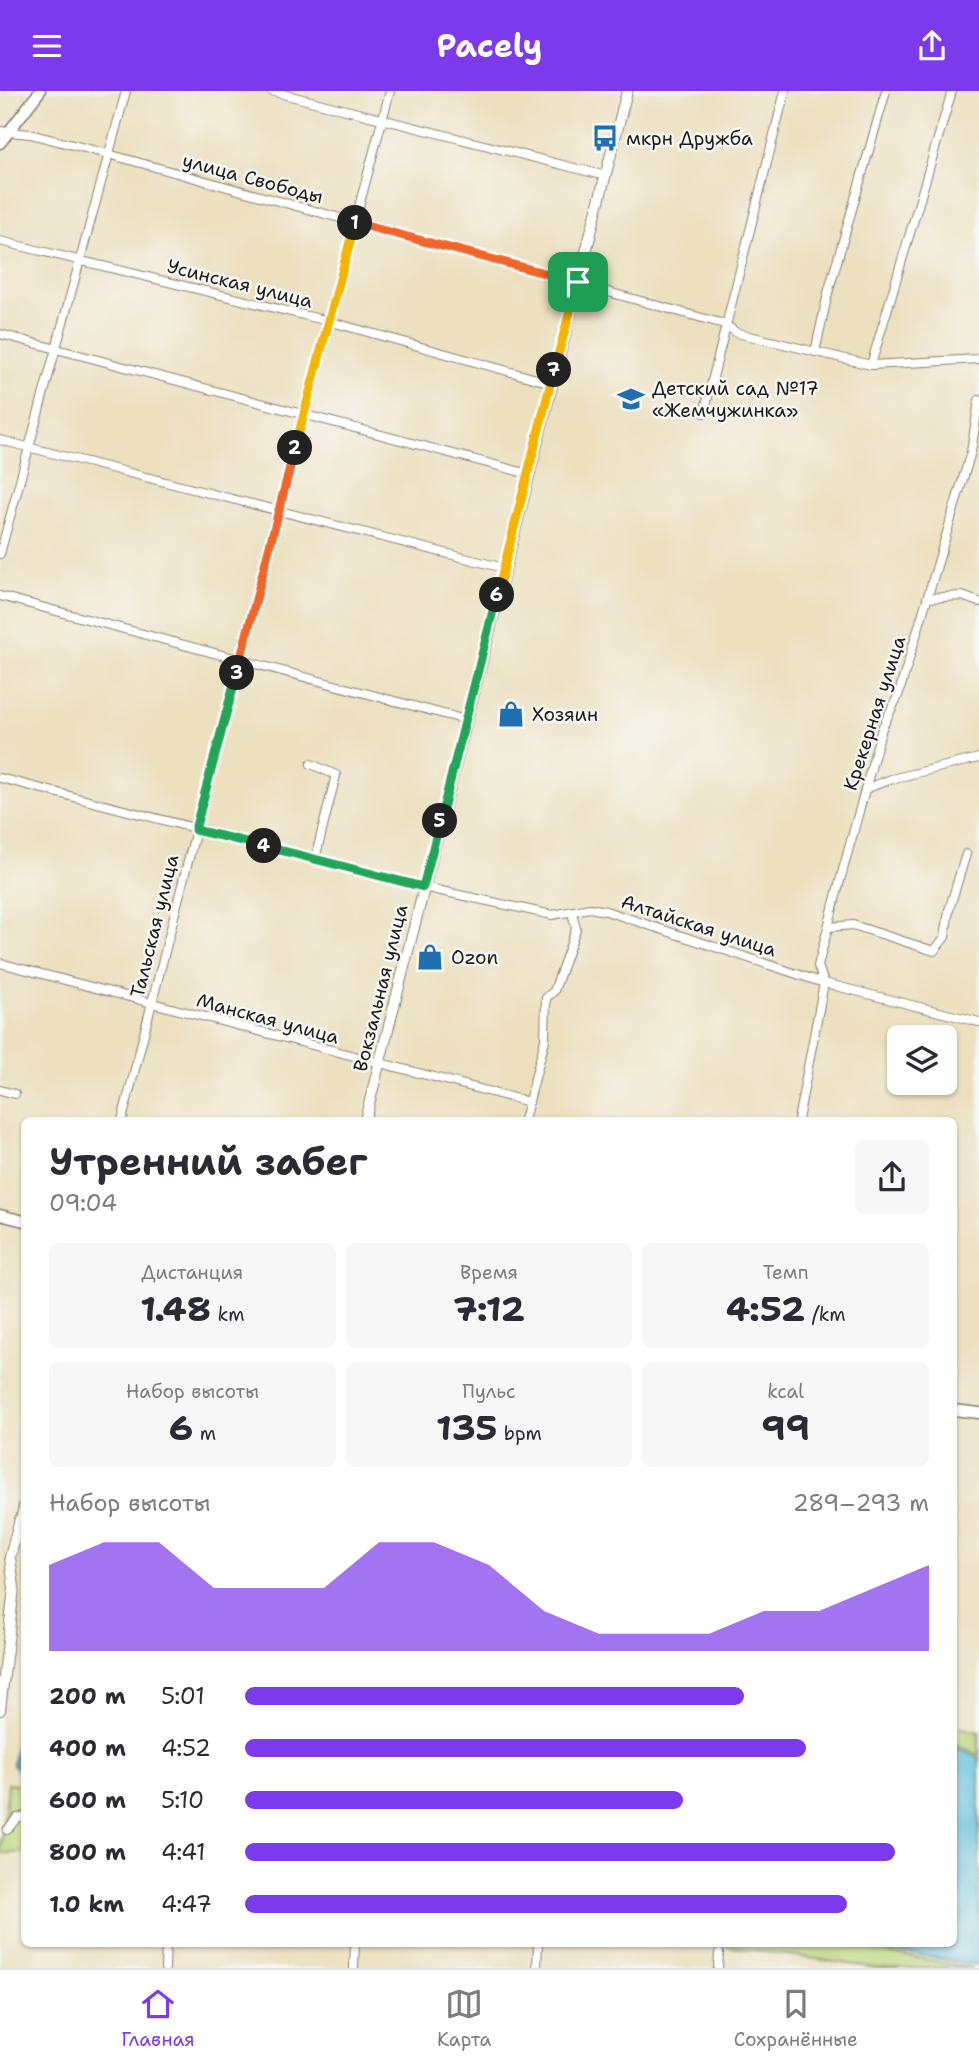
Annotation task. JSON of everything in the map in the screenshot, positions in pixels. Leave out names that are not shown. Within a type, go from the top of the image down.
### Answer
[{"type":"main road","points":[[0,143],[5,131],[40,91]]},
{"type":"main road","points":[[0,1215],[21,1220]]},
{"type":"main road","points":[[957,1410],[979,1413]]},
{"type":"street","points":[[0,554],[126,91]]},
{"type":"street","points":[[271,91],[382,122],[606,176]]},
{"type":"street","name":"Тальская улица","points":[[123,1117],[278,509],[390,91]]},
{"type":"street","name":"Вокзальная улица","points":[[366,1117],[551,383],[628,91]]},
{"type":"street","points":[[704,413],[724,324],[785,91]]},
{"type":"street","points":[[815,352],[828,293],[886,91]]},
{"type":"street","points":[[872,365],[952,91]]},
{"type":"street","name":"улица Свободы","points":[[5,131],[108,154],[355,221],[724,324],[737,333],[815,352],[872,365],[979,359]]},
{"type":"street","name":"Усинская улица","points":[[0,241],[328,321],[551,383]]},
{"type":"street","points":[[0,334],[528,474]]},
{"type":"street","name":"Крекерная улица","points":[[798,1117],[824,983],[818,966],[882,728],[898,696],[971,452],[979,400]]},
{"type":"street","points":[[0,440],[504,568]]},
{"type":"street","points":[[0,596],[466,720]]},
{"type":"street","points":[[927,598],[962,596],[979,602]]},
{"type":"street","points":[[865,789],[891,779],[979,758]]},
{"type":"street","points":[[311,764],[336,775],[315,859]]},
{"type":"street","name":"Алтайская улица","points":[[0,778],[423,887],[552,915],[590,908],[652,923],[824,983],[979,1022]]},
{"type":"street","points":[[830,927],[853,925],[934,951],[945,937],[949,911],[966,854]]},
{"type":"street","points":[[525,1117],[545,1040],[546,998],[554,991],[576,929],[572,912]]},
{"type":"street","name":"Манская улица","points":[[0,963],[529,1103]]},
{"type":"street","points":[[0,1090],[16,1094]]},
{"type":"street","points":[[0,1710],[14,1588],[10,1557],[21,1520]]},
{"type":"street","points":[[7,1830],[21,1817]]},
{"type":"street","points":[[165,1968],[166,1947]]},
{"type":"street","points":[[354,1968],[355,1947]]},
{"type":"street","points":[[537,1968],[538,1947]]},
{"type":"street","points":[[718,1968],[719,1953]]},
{"type":"green space","points":[[957,1727],[979,1732],[979,1755],[957,1744]]},
{"type":"green space","points":[[8,1784],[21,1785],[21,1852],[0,1854]]},
{"type":"green space","points":[[733,1947],[855,1947],[973,1968],[877,1968]]},
{"type":"water","points":[[21,1716],[21,1773],[13,1765]]},
{"type":"water","points":[[957,1747],[979,1758],[979,1965],[872,1947],[957,1947]]},
{"type":"place","name":"мкрн Дружба","points":[[605,138]]},
{"type":"place","name":"Детский сад №17 «Жемчужинка»","points":[[631,399]]},
{"type":"place","name":"Хозяин","points":[[511,714]]},
{"type":"place","name":"Ozon","points":[[430,957]]},
{"type":"route","points":[[355,221],[578,282],[423,887],[195,830],[355,221]]}]
